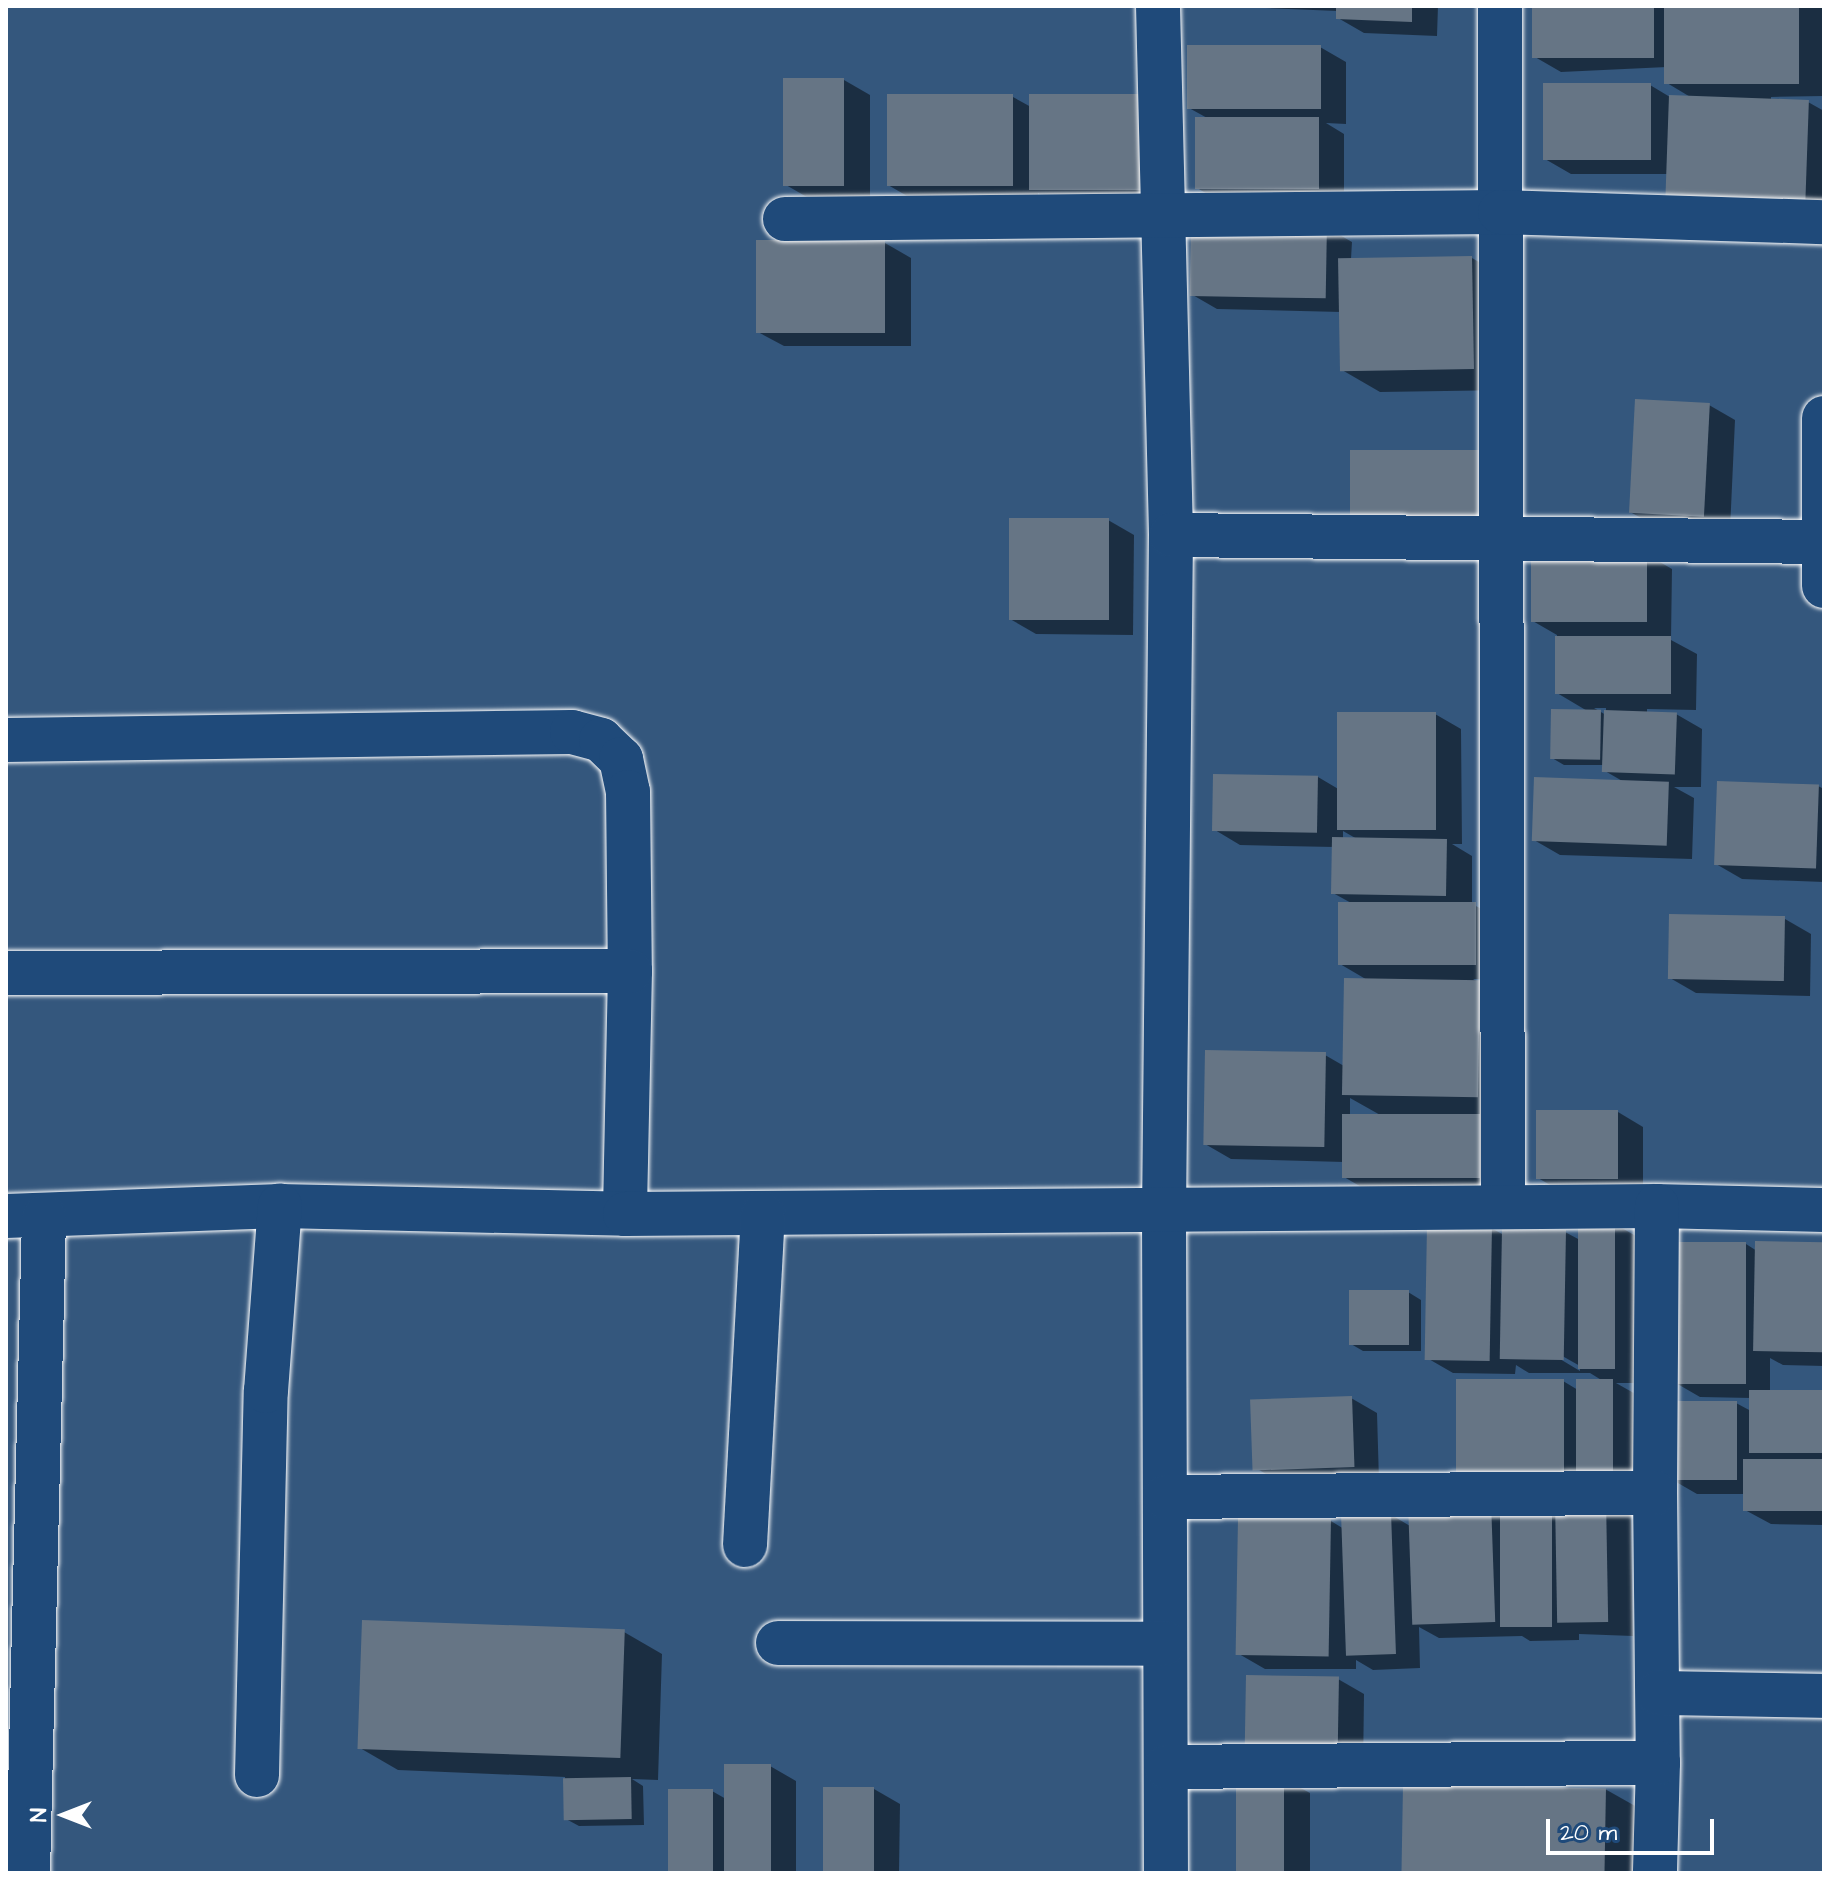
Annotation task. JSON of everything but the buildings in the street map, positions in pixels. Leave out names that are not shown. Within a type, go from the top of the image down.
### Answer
[{"type":"street","points":[[1158,6],[1166,215],[1171,535],[1164,1210],[1166,1873]]},
{"type":"street","points":[[1500,6],[1503,1205]]},
{"type":"street","points":[[785,219],[1500,212],[1824,222]]},
{"type":"street","points":[[1824,418],[1824,586]]},
{"type":"street","points":[[1171,535],[1824,542]]},
{"type":"street","points":[[6,740],[572,732],[601,740],[621,759],[628,792],[630,971],[625,1214]]},
{"type":"street","points":[[6,973],[630,971]]},
{"type":"street","points":[[28,1873],[25,1216],[280,1206],[625,1214],[1503,1205],[1824,1210]]},
{"type":"street","points":[[257,1775],[266,1391],[280,1206]]},
{"type":"street","points":[[1655,1873],[1658,1763],[1655,1493],[1657,1206]]},
{"type":"street","points":[[745,1545],[763,1214]]},
{"type":"street","points":[[1165,1497],[1655,1493]]},
{"type":"street","points":[[778,1643],[1165,1644]]},
{"type":"street","points":[[1658,1693],[1824,1696]]},
{"type":"street","points":[[1166,1767],[1658,1763]]}]
